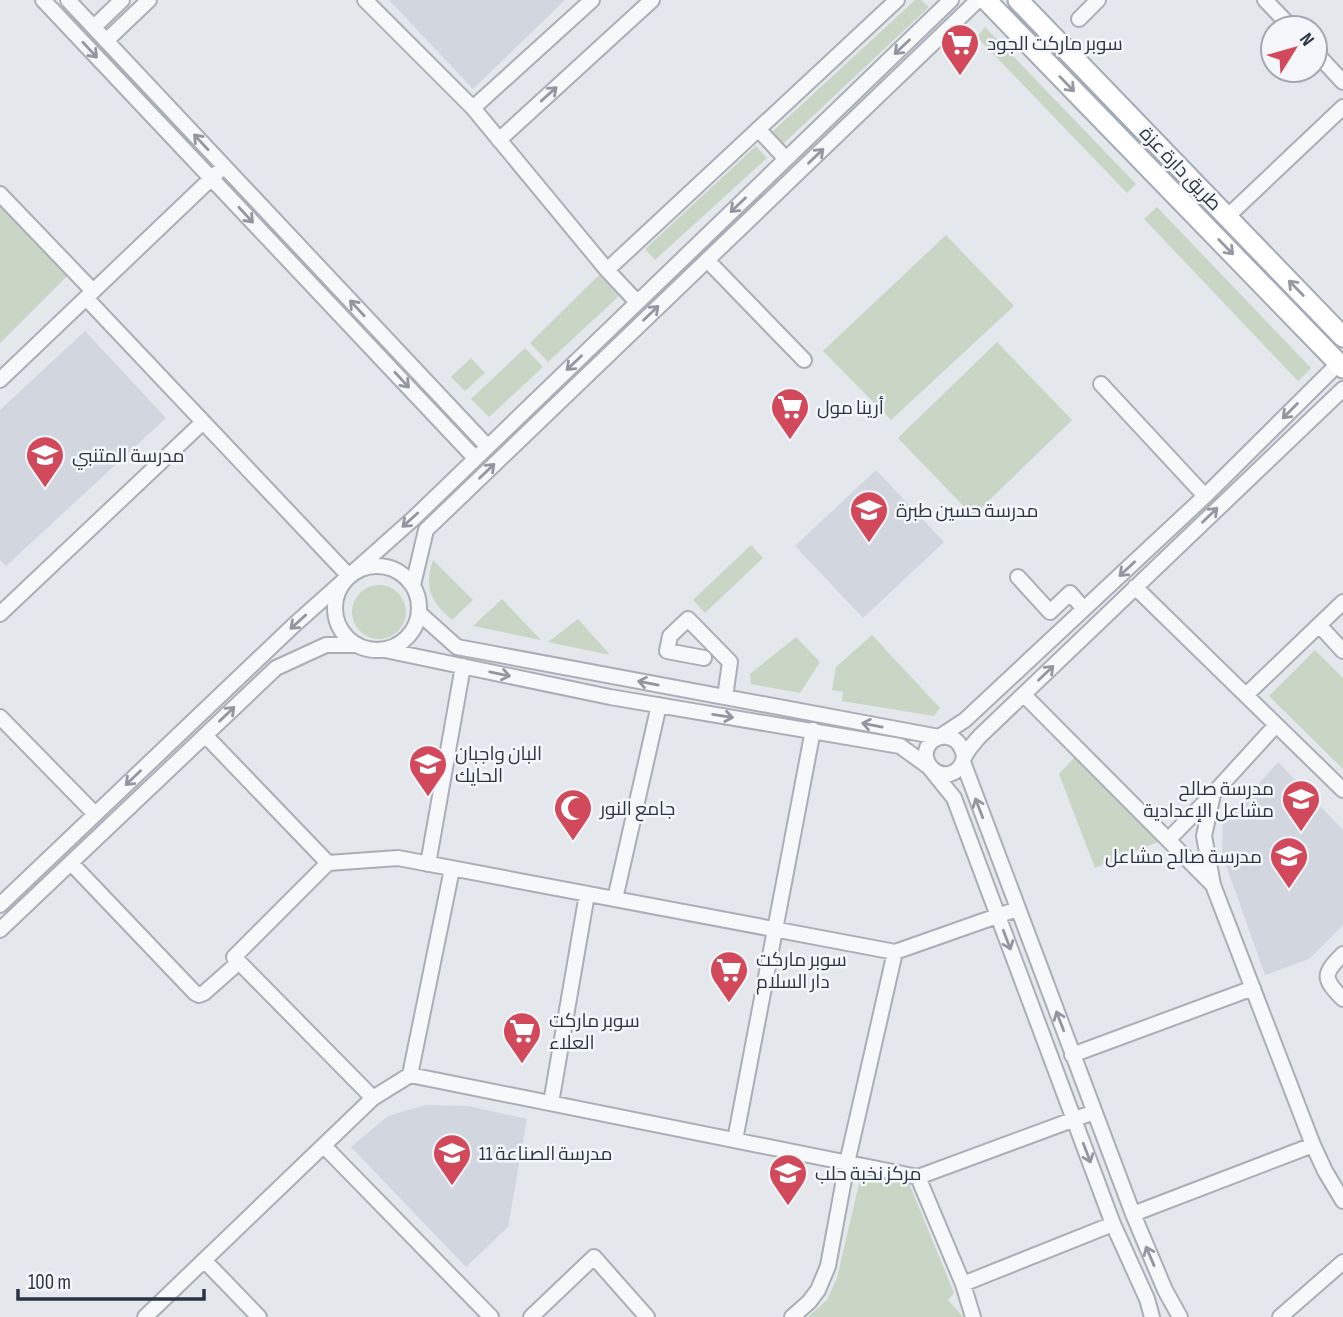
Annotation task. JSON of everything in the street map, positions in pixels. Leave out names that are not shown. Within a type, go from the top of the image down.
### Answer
[{"type":"main road","points":[[985,0],[1341,366]]},
{"type":"main road","name":"طريق دارة عزة","points":[[1018,0],[1337,331]]},
{"type":"main road","points":[[1318,341],[1337,331]]},
{"type":"street","points":[[43,0],[475,458]]},
{"type":"street","points":[[68,0],[487,446]]},
{"type":"street","points":[[94,27],[122,0]]},
{"type":"street","points":[[107,41],[149,0]]},
{"type":"street","points":[[365,0],[473,108],[607,270],[637,302]]},
{"type":"street","points":[[473,108],[592,0]]},
{"type":"street","points":[[607,270],[897,0]]},
{"type":"street","points":[[0,905],[294,625],[414,517],[951,0]]},
{"type":"street","points":[[413,585],[426,530],[978,0]]},
{"type":"street","points":[[1079,19],[1098,0]]},
{"type":"street","points":[[499,140],[643,3]]},
{"type":"street","points":[[1329,67],[1343,82]]},
{"type":"street","points":[[1228,216],[1343,107]]},
{"type":"street","points":[[758,129],[786,159]]},
{"type":"street","points":[[0,380],[224,166]]},
{"type":"street","points":[[0,194],[203,422],[348,576]]},
{"type":"street","points":[[707,260],[804,360]]},
{"type":"street","points":[[1152,1317],[1147,1299],[1113,1224],[954,798],[929,767],[925,753],[932,740],[965,720],[1341,366]]},
{"type":"street","points":[[1101,384],[1205,496]]},
{"type":"street","points":[[385,650],[408,637],[415,626],[419,613],[418,598],[413,585],[403,574],[390,567],[375,565],[361,568],[348,576],[335,599],[338,626],[346,637],[357,645],[610,697],[900,746],[935,772],[951,774],[958,769],[980,736],[1343,389]]},
{"type":"street","points":[[0,614],[203,422]]},
{"type":"street","points":[[1018,577],[1050,612],[1070,593],[1084,609]]},
{"type":"street","points":[[1135,587],[1343,790]]},
{"type":"street","points":[[1246,695],[1343,602]]},
{"type":"street","points":[[419,613],[457,647],[956,740],[962,747],[963,759],[1017,909],[1133,1214],[1165,1290],[1180,1317]]},
{"type":"street","points":[[704,658],[667,651],[670,636],[688,619],[730,662],[725,697]]},
{"type":"street","points":[[1319,625],[1343,651]]},
{"type":"street","points":[[0,930],[276,668],[326,645],[357,645]]},
{"type":"street","points":[[428,864],[463,666]]},
{"type":"street","points":[[680,709],[683,690]]},
{"type":"street","points":[[1024,695],[1213,885]]},
{"type":"street","points":[[615,899],[659,705]]},
{"type":"street","points":[[0,717],[95,814]]},
{"type":"street","points":[[1168,840],[1276,725]]},
{"type":"street","points":[[734,1140],[813,730]]},
{"type":"street","points":[[205,735],[328,863]]},
{"type":"street","points":[[1213,794],[1204,836],[1213,885],[1313,1145],[1343,1201]]},
{"type":"street","points":[[373,1098],[234,957],[328,863],[398,858],[895,952],[1017,909]]},
{"type":"street","points":[[46,861],[58,875]]},
{"type":"street","points":[[71,863],[195,993],[204,993],[239,962]]},
{"type":"street","points":[[410,1075],[452,869]]},
{"type":"street","points":[[551,1103],[587,894]]},
{"type":"street","points":[[792,1317],[818,1290],[828,1266],[895,952]]},
{"type":"street","points":[[1343,954],[1329,968],[1327,975],[1329,983],[1343,999]]},
{"type":"street","points":[[1072,1055],[1253,988]]},
{"type":"street","points":[[145,1317],[373,1098],[410,1075],[918,1177],[1094,1112]]},
{"type":"street","points":[[1133,1214],[1313,1145]]},
{"type":"street","points":[[324,1146],[491,1317]]},
{"type":"street","points":[[918,1177],[973,1317]]},
{"type":"street","points":[[962,1284],[1113,1224]]},
{"type":"street","points":[[531,1317],[594,1257],[647,1317]]},
{"type":"street","points":[[204,1260],[259,1317]]},
{"type":"street","points":[[1280,1317],[1343,1262]]},
{"type":"shaded area","points":[[389,0],[565,0],[473,89]]},
{"type":"shaded area","name":"مدرسة المتنبي","points":[[85,331],[166,418],[6,566],[0,560],[0,410]]},
{"type":"shaded area","name":"مدرسة حسين طبرة","points":[[876,470],[944,542],[863,618],[795,546]]},
{"type":"shaded area","name":"مدرسة صالح مشاعل","points":[[1278,762],[1343,830],[1343,925],[1309,959],[1265,975],[1222,854],[1223,824]]},
{"type":"shaded area","name":"مدرسة الصناعة 11","points":[[426,1105],[468,1106],[527,1119],[508,1227],[466,1267],[351,1147],[388,1116]]},
{"type":"green space","points":[[915,0],[921,0],[929,7],[783,144],[772,132]]},
{"type":"green space","points":[[985,27],[1136,184],[1127,193],[977,37]]},
{"type":"green space","points":[[756,146],[767,158],[655,260],[645,249]]},
{"type":"green space","points":[[0,205],[68,275],[0,343]]},
{"type":"green space","points":[[1157,207],[1311,368],[1298,381],[1144,219]]},
{"type":"green space","points":[[946,235],[1014,306],[891,420],[823,351]]},
{"type":"green space","points":[[599,275],[619,296],[548,362],[530,343]]},
{"type":"green space","points":[[997,342],[1072,420],[973,516],[898,438]]},
{"type":"green space","points":[[525,348],[543,367],[489,417],[471,399]]},
{"type":"green space","points":[[471,358],[485,373],[465,391],[451,377]]},
{"type":"green space","points":[[751,545],[763,558],[705,613],[693,600]]},
{"type":"green space","points":[[433,560],[473,600],[452,620],[438,607],[431,593],[429,579]]},
{"type":"green space","points":[[379,585],[398,593],[406,612],[398,631],[379,639],[360,631],[352,612],[360,593]]},
{"type":"green space","points":[[502,599],[541,640],[473,626]]},
{"type":"green space","points":[[578,619],[610,655],[548,642]]},
{"type":"green space","points":[[872,635],[940,708],[934,716],[842,701],[843,692],[832,690],[836,667]]},
{"type":"green space","points":[[796,637],[820,662],[800,693],[751,684],[750,674]]},
{"type":"green space","points":[[1315,650],[1343,678],[1343,769],[1269,696]]},
{"type":"green space","points":[[1074,758],[1081,758],[1160,841],[1095,868],[1059,774]]},
{"type":"green space","points":[[861,1175],[909,1183],[954,1293],[948,1300],[963,1317],[808,1317],[827,1300],[837,1278]]},
{"type":"place","name":"سوبر ماركت الجود","points":[[960,77]]},
{"type":"place","name":"أرينا مول","points":[[790,441]]},
{"type":"place","name":"مدرسة المتنبي","points":[[45,489]]},
{"type":"place","name":"مدرسة حسين طبرة","points":[[869,544]]},
{"type":"place","name":"البان واجبان الحايك","points":[[428,798]]},
{"type":"place","name":"مدرسة صالح مشاعل الإعدادية","points":[[1301,833]]},
{"type":"place","name":"جامع النور","points":[[573,842]]},
{"type":"place","name":"مدرسة صالح مشاعل","points":[[1289,890]]},
{"type":"place","name":"سوبر ماركت دار السلام","points":[[729,1004]]},
{"type":"place","name":"سوبر ماركت العلاء","points":[[522,1065]]},
{"type":"place","name":"مدرسة الصناعة 11","points":[[452,1187]]},
{"type":"place","name":"مركز نخبة حلب","points":[[788,1207]]}]
